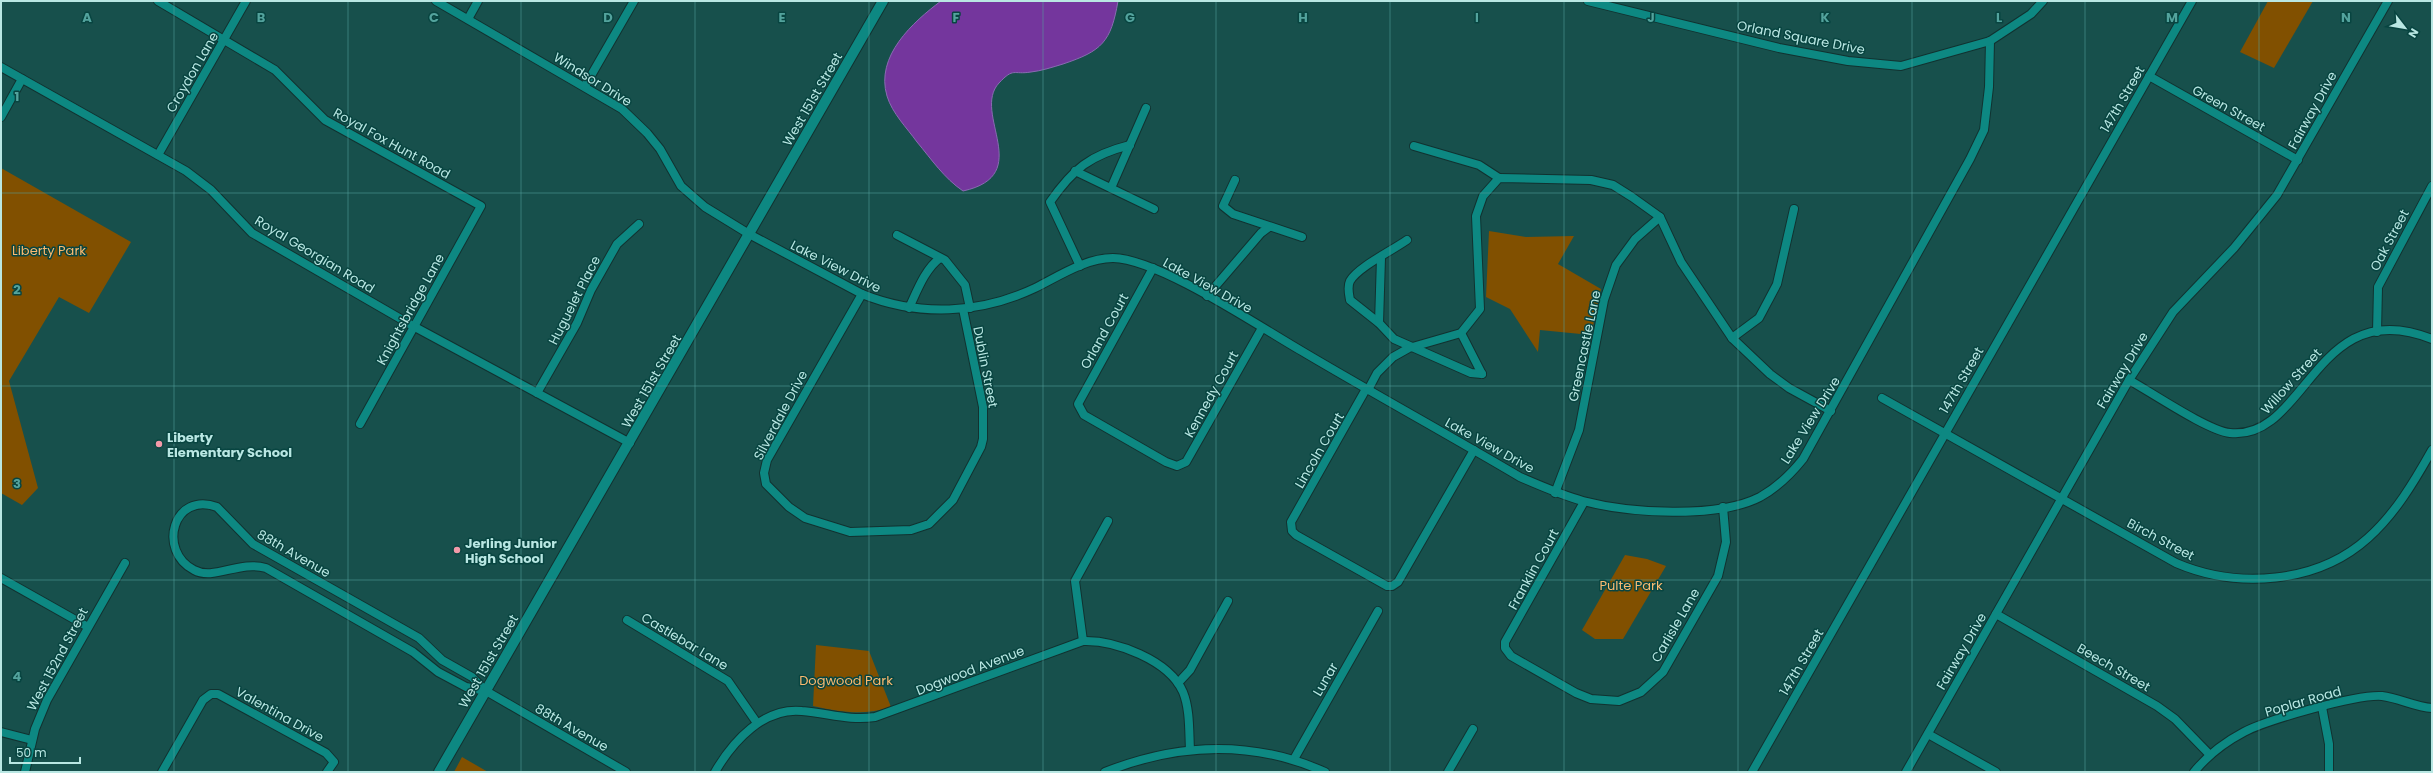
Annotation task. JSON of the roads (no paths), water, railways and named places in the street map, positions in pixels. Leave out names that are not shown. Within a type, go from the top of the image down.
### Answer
[{"type":"street","name":"Royal Fox Hunt Road","points":[[158,1],[225,39],[275,70],[325,120],[481,206]]},
{"type":"street","name":"Croydon Lane","points":[[158,155],[246,1]]},
{"type":"street","name":"Windsor Drive","points":[[436,1],[585,86],[622,109],[647,133],[660,149],[681,186],[705,207],[749,234]]},
{"type":"street","points":[[468,19],[478,1]]},
{"type":"street","points":[[585,86],[634,1]]},
{"type":"street","name":"West 151st Street","points":[[439,772],[630,443],[883,1]]},
{"type":"street","name":"Orland Square Drive","points":[[1588,1],[1779,48],[1872,64],[1901,66],[1990,41],[2031,14],[2043,1]]},
{"type":"street","name":"147th Street","points":[[1752,772],[2192,1]]},
{"type":"street","name":"Fairway Drive","points":[[1906,772],[2129,380],[2155,337],[2173,312],[2234,248],[2277,195],[2388,1]]},
{"type":"street","name":"Lake View Drive","points":[[749,234],[862,294],[878,301],[909,308],[966,309],[1012,297],[1080,266],[1114,258],[1128,260],[1153,268],[1207,296],[1367,390],[1520,477],[1555,493],[1584,502],[1659,511],[1685,512],[1723,507],[1745,503],[1760,497],[1783,482],[1803,458],[1831,411],[1970,159],[1984,130],[1989,87],[1990,41]]},
{"type":"street","name":"Royal Georgian Road","points":[[1,67],[186,171],[211,190],[252,233],[413,326],[630,443]]},
{"type":"street","name":"Green Street","points":[[2149,76],[2298,160]]},
{"type":"street","points":[[1,117],[22,79]]},
{"type":"street","points":[[1111,188],[1146,108]]},
{"type":"street","points":[[1080,266],[1050,202],[1067,177],[1075,171],[1104,151],[1130,145]]},
{"type":"street","points":[[1414,146],[1479,166],[1500,178],[1590,180],[1613,185],[1660,216],[1681,262],[1732,338],[1770,374],[1789,388],[1831,411]]},
{"type":"street","points":[[1075,171],[1154,209]]},
{"type":"street","points":[[1407,240],[1361,271],[1350,281],[1348,290],[1350,300],[1379,322],[1394,339],[1409,348],[1472,373],[1482,374],[1461,333],[1480,308],[1476,216],[1483,196],[1500,178]]},
{"type":"street","points":[[1235,180],[1223,206],[1233,214],[1302,238]]},
{"type":"street","name":"Oak Street","points":[[2377,332],[2378,287],[2432,186]]},
{"type":"street","name":"Knightsbridge Lane","points":[[360,424],[413,326],[481,206]]},
{"type":"street","points":[[1732,338],[1758,318],[1777,284],[1794,209]]},
{"type":"street","name":"Greencastle Lane","points":[[1555,493],[1579,430],[1604,300],[1616,265],[1635,239],[1660,216]]},
{"type":"street","name":"Huguelet Place","points":[[537,393],[577,323],[591,290],[617,244],[639,224]]},
{"type":"street","points":[[1207,296],[1261,232],[1269,227]]},
{"type":"street","name":"Dublin Street","points":[[873,532],[911,530],[929,524],[952,500],[981,447],[984,414],[966,309],[965,285],[958,273],[940,258],[897,235]]},
{"type":"street","points":[[909,308],[920,285],[934,262],[940,258]]},
{"type":"street","points":[[1379,322],[1380,258]]},
{"type":"street","name":"Orland Court","points":[[1153,268],[1080,398],[1078,408],[1084,415],[1177,466]]},
{"type":"street","name":"Silverdale Drive","points":[[862,294],[767,460],[764,479],[770,490],[797,514],[850,532],[873,532]]},
{"type":"street","name":"Kennedy Court","points":[[1177,466],[1186,462],[1262,328]]},
{"type":"street","name":"Willow Street","points":[[2129,380],[2218,431],[2228,433],[2247,433],[2272,421],[2327,358],[2337,349],[2361,336],[2377,332],[2406,331],[2432,339]]},
{"type":"street","name":"Lincoln Court","points":[[1461,333],[1409,348],[1382,366],[1291,522],[1292,531],[1296,535],[1380,582],[1392,586],[1398,582],[1474,450]]},
{"type":"street","name":"Birch Street","points":[[1882,398],[2190,569],[2242,579],[2276,578],[2317,567],[2352,550],[2367,539],[2384,522],[2413,484],[2432,450]]},
{"type":"street","name":"Franklin Court","points":[[1505,648],[1505,642],[1584,502]]},
{"type":"street","name":"88th Avenue","points":[[486,691],[466,687],[438,672],[413,652],[266,568],[249,565],[210,574],[195,571],[184,562],[176,549],[173,530],[175,523],[180,515],[194,505],[210,504],[217,507],[253,544],[419,638],[442,660],[472,677],[486,691],[626,772]]},
{"type":"street","name":"Carlisle Lane","points":[[1505,648],[1511,656],[1576,693],[1592,699],[1619,701],[1641,692],[1663,672],[1718,576],[1726,542],[1723,507]]},
{"type":"street","points":[[1083,641],[1075,581],[1108,521]]},
{"type":"street","name":"West 152nd Street","points":[[25,772],[32,740],[47,700],[125,563]]},
{"type":"street","points":[[1,578],[88,627]]},
{"type":"street","points":[[1178,683],[1190,670],[1228,601]]},
{"type":"street","name":"Lunar","points":[[1294,759],[1378,611]]},
{"type":"street","name":"Beech Street","points":[[1996,614],[2157,706],[2175,718],[2210,755]]},
{"type":"street","name":"Castlebar Lane","points":[[627,620],[728,681],[757,723]]},
{"type":"street","name":"Dogwood Avenue","points":[[715,772],[725,755],[757,723],[784,711],[793,710],[853,719],[875,717],[1083,641],[1108,642],[1124,647],[1164,669],[1178,683],[1186,702],[1190,750]]},
{"type":"street","name":"Valentina Drive","points":[[162,772],[203,700],[211,694],[218,694],[326,753],[334,762],[327,772]]},
{"type":"street","name":"Poplar Road","points":[[2194,772],[2210,755],[2244,732],[2322,708],[2365,697],[2381,696],[2432,708]]},
{"type":"street","points":[[2322,708],[2329,744],[2329,772]]},
{"type":"street","points":[[1448,772],[1473,729]]},
{"type":"street","points":[[1,732],[32,740]]},
{"type":"street","points":[[1928,734],[1996,772]]},
{"type":"street","points":[[1105,772],[1158,755],[1190,750],[1246,749],[1294,759],[1325,772]]},
{"type":"place","name":"Liberty Elementary School","points":[[159,444]]},
{"type":"place","name":"Jerling Junior High School","points":[[457,550]]},
{"type":"park label","name":"Liberty Park","points":[[49,250]]},
{"type":"park label","name":"Pulte Park","points":[[1631,585]]},
{"type":"park label","name":"Dogwood Park","points":[[846,680]]}]
